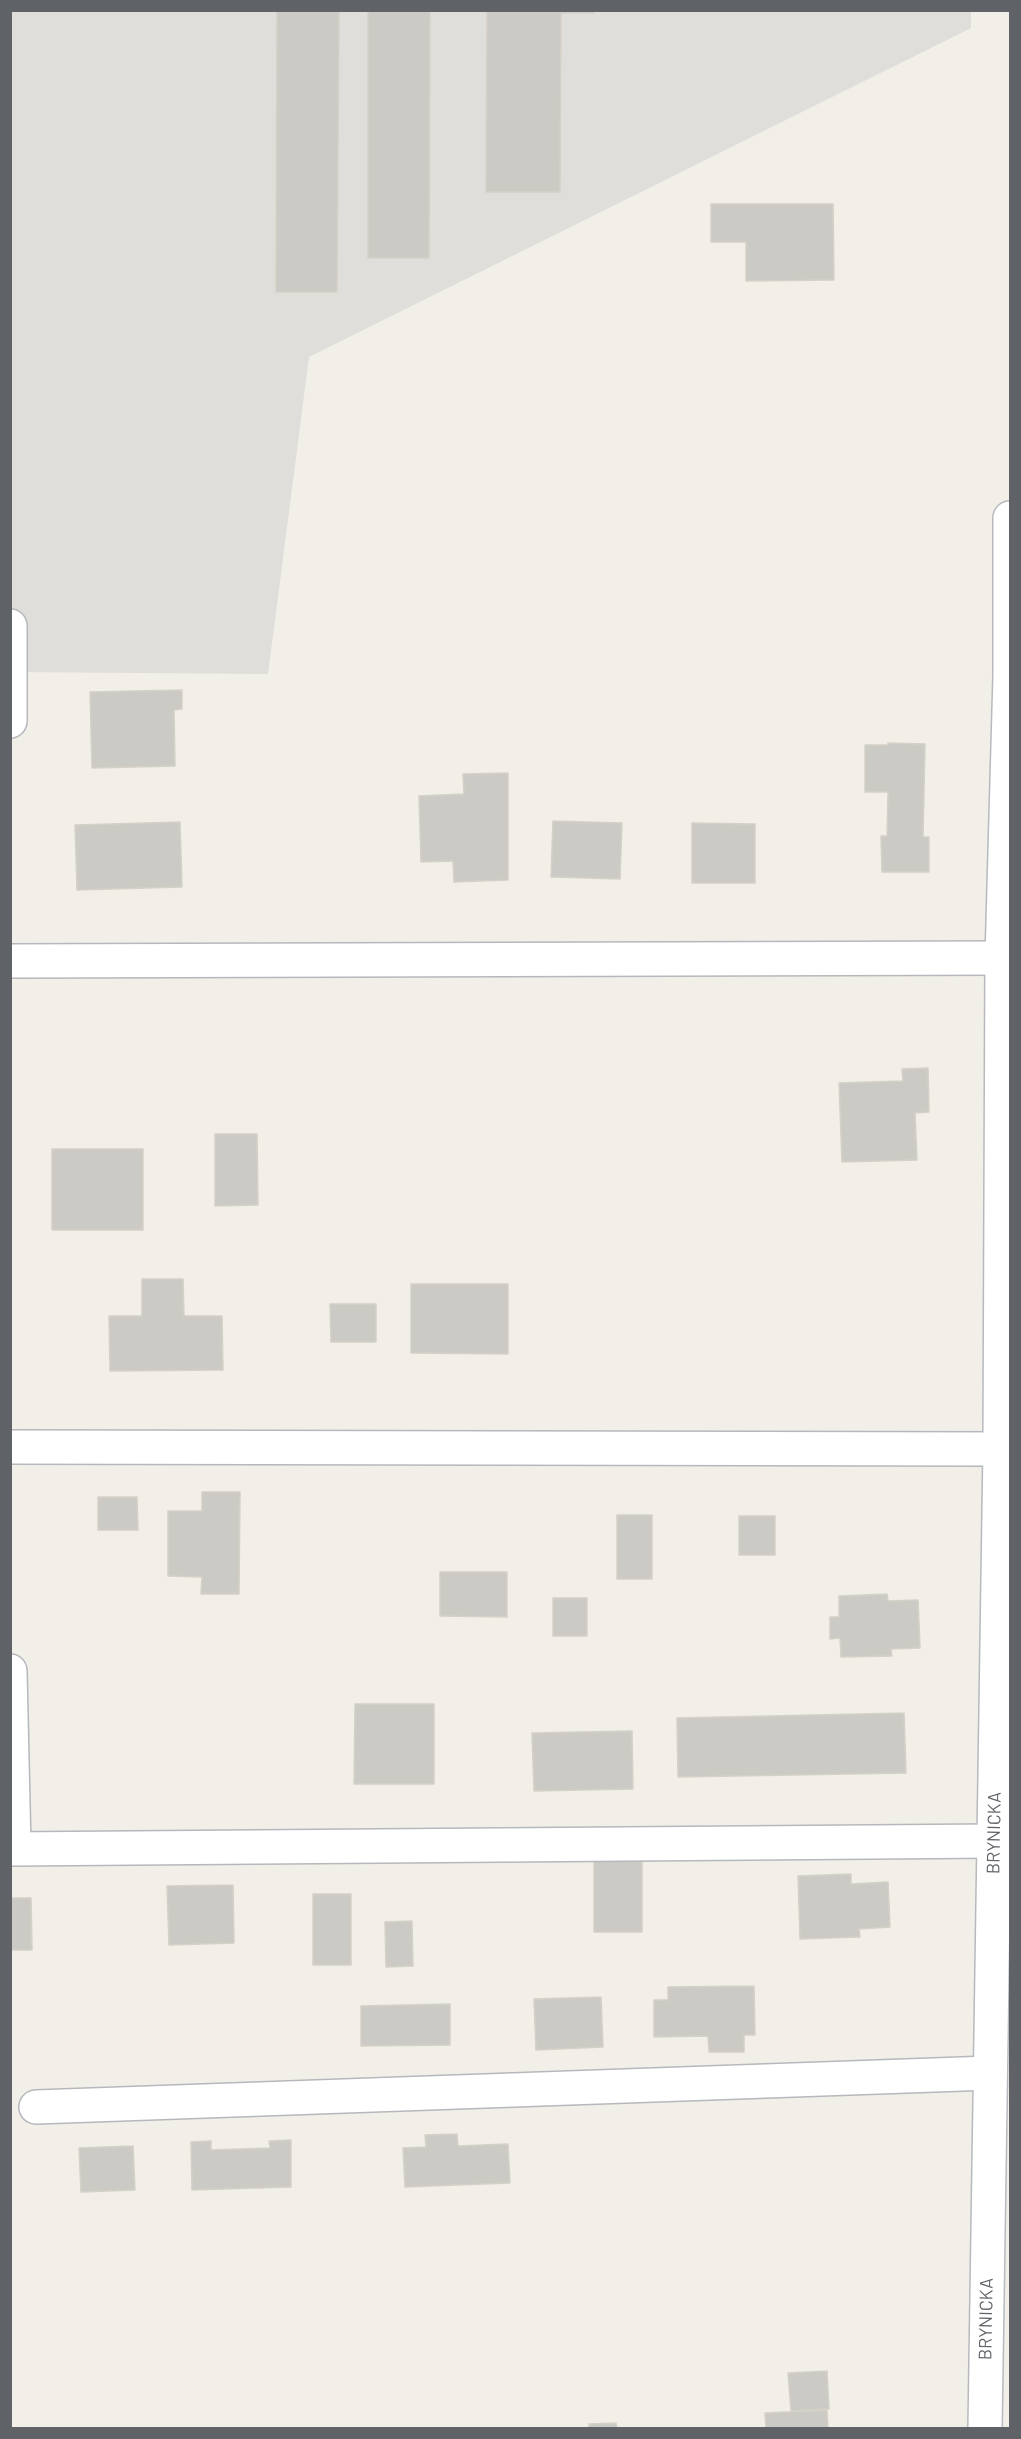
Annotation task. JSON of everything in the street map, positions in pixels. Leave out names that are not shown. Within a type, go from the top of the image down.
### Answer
[{"type":"street","name":"BRYNICKA","points":[[985,2428],[1000,1449],[1002,958],[1010,676],[1011,518]]},
{"type":"street","points":[[10,626],[10,721]]},
{"type":"street","points":[[10,961],[1002,958]]},
{"type":"street","points":[[10,1447],[1000,1449]]},
{"type":"street","points":[[10,1671],[12,1849],[994,1841]]},
{"type":"street","points":[[36,2107],[990,2073]]},
{"type":"shaded area","points":[[10,11],[971,11],[971,28],[309,357],[268,674],[11,672]]},
{"type":"building","points":[[277,10],[339,10],[337,292],[276,292]]},
{"type":"building","points":[[368,10],[430,10],[429,258],[368,258]]},
{"type":"building","points":[[487,10],[594,10],[594,13],[561,13],[560,192],[486,192]]},
{"type":"building","points":[[711,204],[833,204],[834,280],[746,281],[746,242],[711,242]]},
{"type":"building","points":[[182,690],[182,709],[174,710],[175,766],[92,768],[90,692]]},
{"type":"building","points":[[888,743],[925,744],[923,837],[929,837],[929,872],[882,872],[881,836],[887,836],[888,792],[865,792],[865,745],[888,745]]},
{"type":"building","points":[[508,773],[508,880],[454,882],[453,861],[421,862],[419,796],[464,794],[463,774]]},
{"type":"building","points":[[553,821],[622,823],[620,879],[551,877]]},
{"type":"building","points":[[180,822],[182,887],[77,890],[75,825]]},
{"type":"building","points":[[692,823],[755,824],[755,883],[692,883]]},
{"type":"building","points":[[928,1068],[929,1112],[915,1113],[917,1160],[842,1162],[839,1083],[903,1081],[902,1069]]},
{"type":"building","points":[[215,1134],[257,1134],[258,1205],[215,1206]]},
{"type":"building","points":[[52,1149],[143,1149],[143,1230],[52,1230]]},
{"type":"building","points":[[142,1279],[183,1279],[184,1316],[222,1316],[223,1370],[110,1371],[109,1316],[142,1316]]},
{"type":"building","points":[[411,1284],[508,1284],[508,1354],[411,1353]]},
{"type":"building","points":[[330,1304],[376,1304],[376,1342],[331,1342]]},
{"type":"building","points":[[202,1492],[240,1492],[239,1594],[201,1594],[202,1577],[168,1576],[168,1511],[202,1511]]},
{"type":"building","points":[[98,1497],[137,1497],[138,1530],[98,1530]]},
{"type":"building","points":[[617,1515],[652,1515],[652,1579],[617,1579]]},
{"type":"building","points":[[739,1516],[775,1516],[775,1555],[739,1555]]},
{"type":"building","points":[[440,1572],[507,1572],[507,1617],[440,1616]]},
{"type":"building","points":[[887,1594],[888,1601],[918,1600],[920,1648],[891,1649],[892,1656],[841,1657],[840,1638],[830,1639],[830,1617],[839,1617],[839,1596]]},
{"type":"building","points":[[553,1598],[587,1598],[587,1636],[553,1636]]},
{"type":"building","points":[[355,1704],[434,1704],[434,1784],[354,1784]]},
{"type":"building","points":[[904,1713],[906,1773],[678,1777],[677,1718]]},
{"type":"building","points":[[632,1731],[633,1789],[534,1791],[532,1733]]},
{"type":"building","points":[[594,1861],[642,1861],[642,1932],[594,1932]]},
{"type":"building","points":[[851,1874],[851,1884],[888,1882],[890,1927],[859,1929],[860,1937],[800,1939],[798,1876]]},
{"type":"building","points":[[233,1885],[234,1943],[169,1945],[167,1886]]},
{"type":"building","points":[[313,1894],[351,1894],[351,1965],[313,1965]]},
{"type":"building","points":[[10,1898],[31,1898],[32,1950],[10,1950]]},
{"type":"building","points":[[412,1921],[413,1966],[386,1967],[385,1922]]},
{"type":"building","points":[[754,1986],[755,2035],[744,2035],[744,2052],[709,2052],[708,2036],[654,2037],[654,2000],[668,2000],[668,1987]]},
{"type":"building","points":[[601,1997],[603,2047],[536,2050],[534,1999]]},
{"type":"building","points":[[450,2004],[450,2045],[361,2046],[361,2006]]},
{"type":"building","points":[[457,2134],[458,2146],[508,2144],[510,2183],[405,2187],[403,2148],[426,2147],[425,2135]]},
{"type":"building","points":[[291,2140],[291,2187],[192,2190],[191,2142],[211,2141],[211,2150],[270,2148],[269,2141]]},
{"type":"building","points":[[133,2146],[135,2190],[81,2192],[79,2148]]},
{"type":"building","points":[[827,2371],[829,2409],[791,2411],[788,2373]]},
{"type":"building","points":[[827,2410],[828,2428],[766,2428],[765,2413]]},
{"type":"building","points":[[616,2423],[617,2428],[589,2428],[589,2424]]}]
